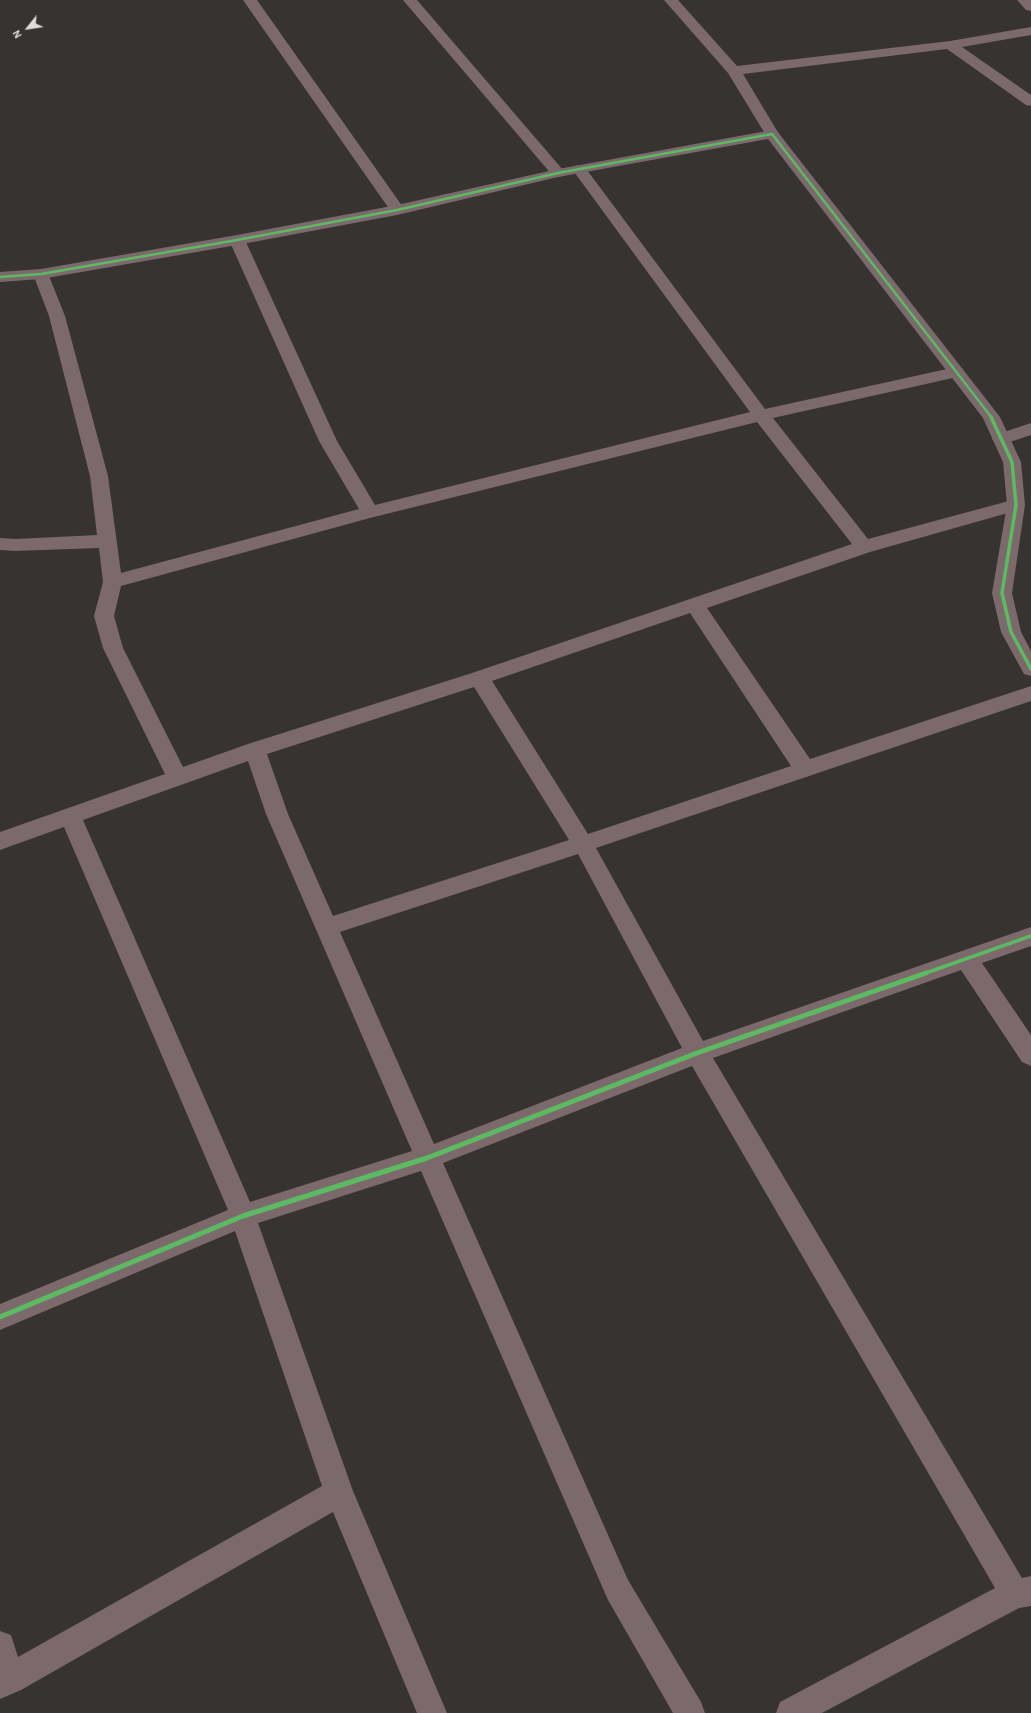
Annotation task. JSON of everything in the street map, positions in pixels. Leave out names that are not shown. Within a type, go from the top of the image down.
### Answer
[{"type":"street","points":[[250,0],[397,210]]},
{"type":"street","points":[[410,0],[558,173]]},
{"type":"street","points":[[671,0],[734,71],[772,134],[991,417],[1012,462],[1016,506],[1002,593],[1011,632],[1031,669]]},
{"type":"street","points":[[1024,0],[1031,7]]},
{"type":"street","points":[[734,71],[950,45],[1031,31]]},
{"type":"street","points":[[950,45],[1031,102]]},
{"type":"street","points":[[0,277],[41,274],[237,240],[397,210],[558,173],[772,134]]},
{"type":"street","points":[[579,169],[761,415],[864,547]]},
{"type":"street","points":[[237,240],[328,441],[370,512]]},
{"type":"street","points":[[41,274],[57,316],[99,476],[113,582],[104,616],[113,648],[178,778]]},
{"type":"street","points":[[113,582],[370,512],[761,415],[956,372]]},
{"type":"street","points":[[1001,439],[1031,429]]},
{"type":"street","points":[[0,841],[255,750],[479,678],[864,547],[1016,506]]},
{"type":"street","points":[[0,544],[15,546],[108,541]]},
{"type":"street","points":[[695,605],[805,769]]},
{"type":"street","points":[[479,678],[583,844],[697,1053],[1023,1593],[791,1713]]},
{"type":"street","points":[[327,926],[583,844],[1031,693]]},
{"type":"street","points":[[255,750],[277,814],[618,1590],[690,1713]]},
{"type":"street","points":[[70,816],[243,1216],[339,1493],[432,1713]]},
{"type":"street","points":[[0,1317],[243,1216],[427,1158],[697,1053],[967,960],[1031,936]]},
{"type":"street","points":[[967,960],[1031,1055]]},
{"type":"street","points":[[0,1646],[5,1682],[339,1493]]},
{"type":"cycle path","points":[[0,277],[41,274],[237,240],[397,210],[558,173],[772,134],[991,417],[1012,462],[1016,505],[1002,593],[1011,632],[1031,669]]},
{"type":"cycle path","points":[[0,1317],[243,1216],[427,1158],[697,1053],[1031,936]]}]
